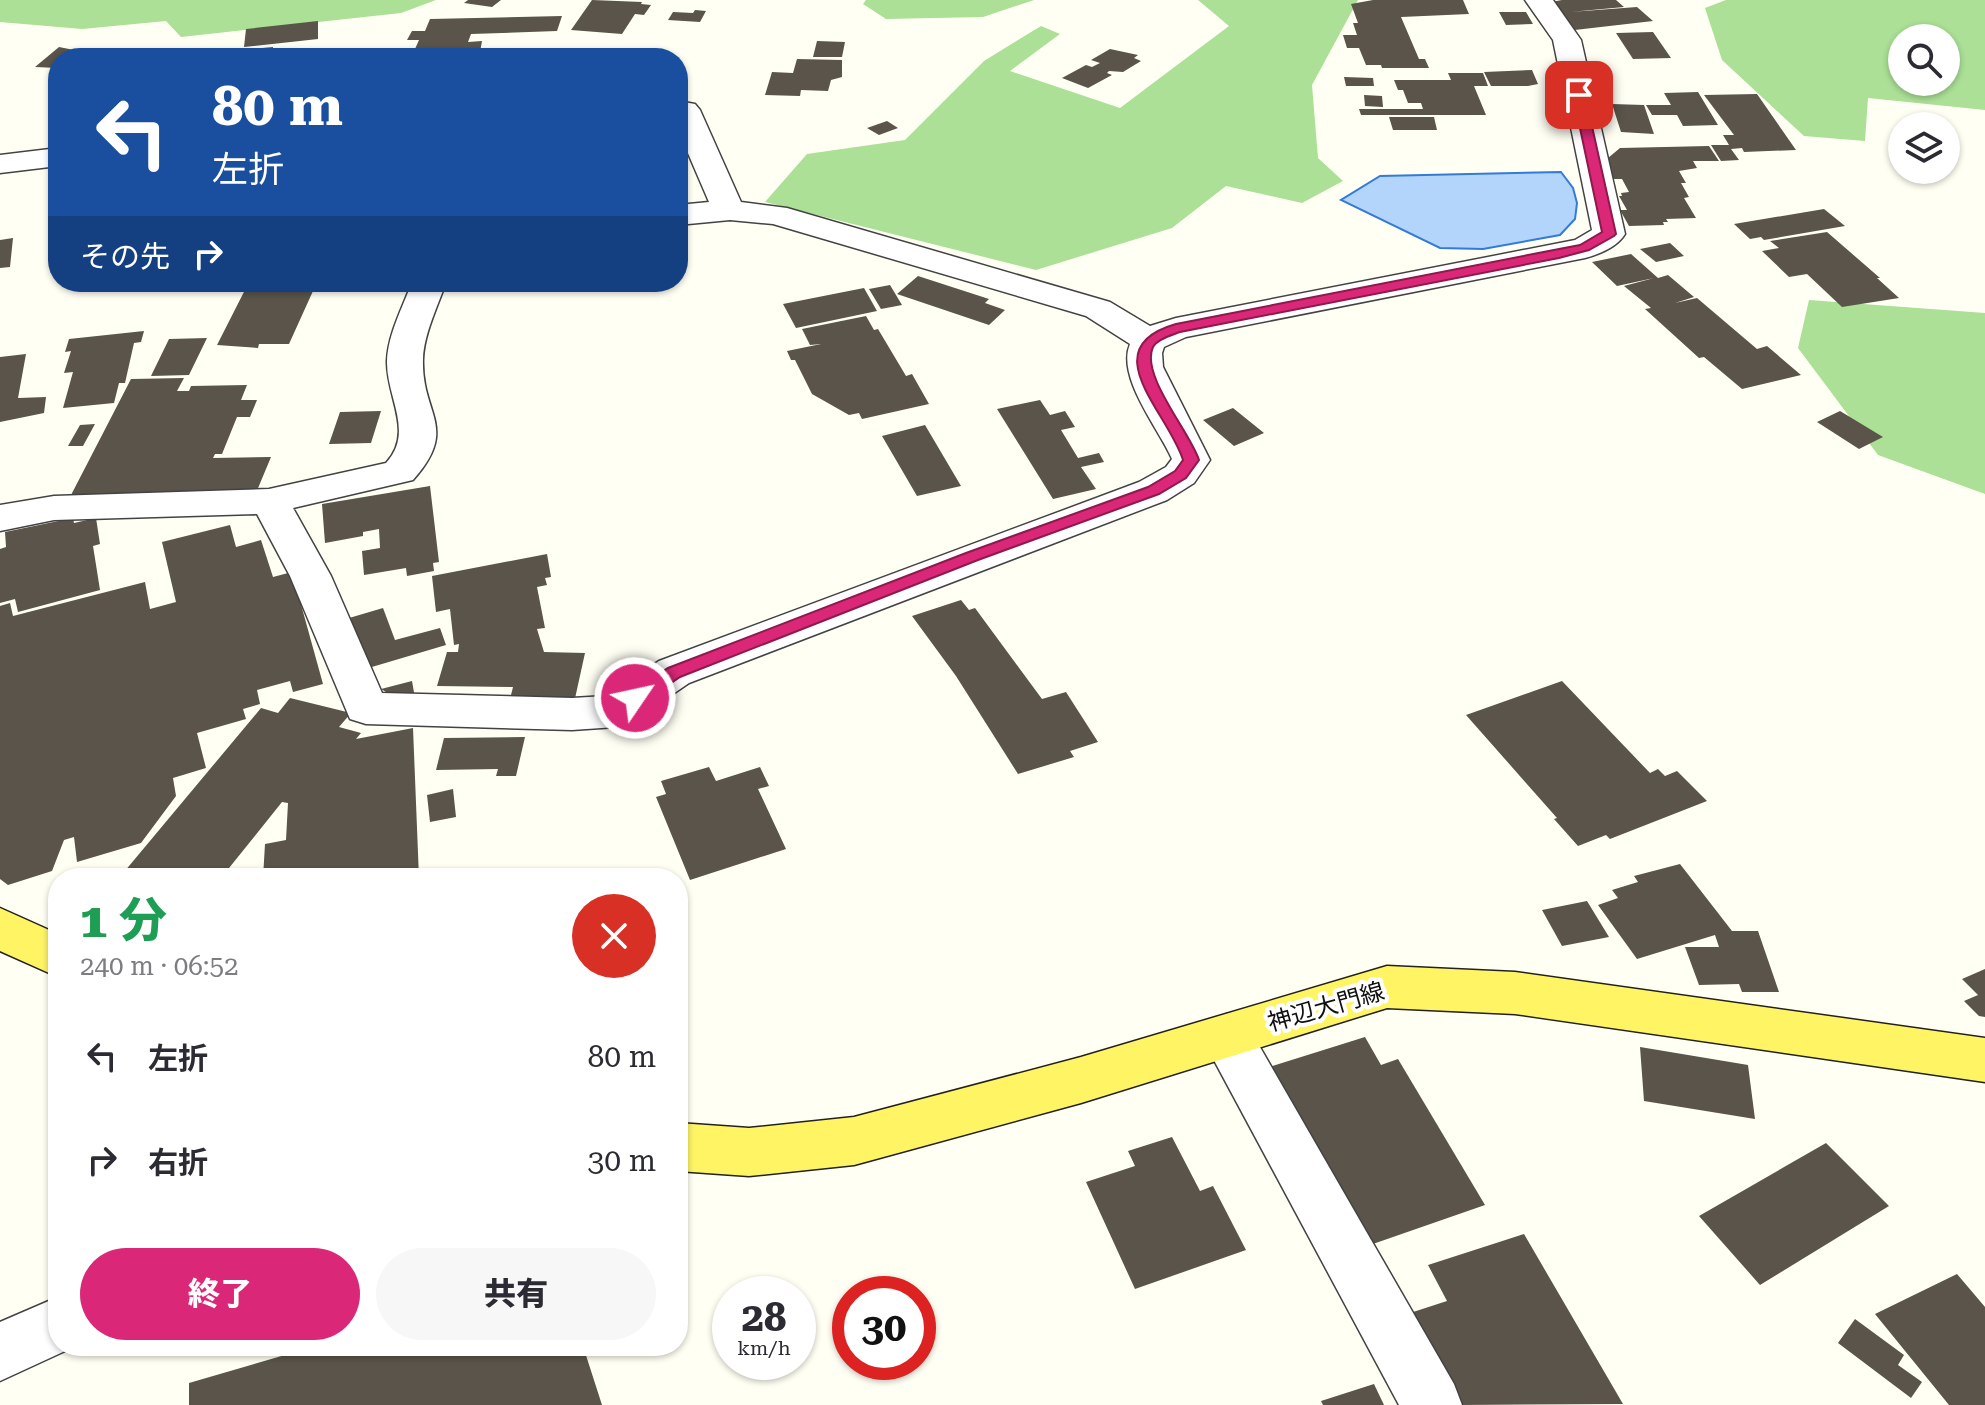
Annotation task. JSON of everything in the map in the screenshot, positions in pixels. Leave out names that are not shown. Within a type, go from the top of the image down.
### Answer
[{"type":"main road","points":[[0,928],[48,952]]},
{"type":"main road","name":"神辺大門線","points":[[688,1148],[749,1152],[854,1141],[1081,1080],[1387,987],[1515,993],[1985,1060]]},
{"type":"street","points":[[269,501],[292,535],[319,591],[366,708],[572,714],[616,711],[674,672],[1153,491],[1180,475],[1191,460],[1186,444],[1145,375],[1145,349],[1149,341],[1176,328],[1559,254],[1585,248],[1609,234],[1567,40],[1539,0]]},
{"type":"street","points":[[688,117],[718,191],[730,210]]},
{"type":"street","points":[[0,164],[48,158]]},
{"type":"street","points":[[688,214],[730,210],[776,215],[1098,309],[1149,341]]},
{"type":"street","points":[[0,518],[54,508],[269,501],[399,472],[415,457],[420,434],[405,360],[426,292]]},
{"type":"street","points":[[1227,1036],[1432,1405]]},
{"type":"street","points":[[0,1352],[48,1330]]},
{"type":"green space","points":[[0,0],[436,0],[401,13],[181,37],[166,21],[82,29],[0,22]]},
{"type":"green space","points":[[866,0],[1034,0],[983,17],[886,19],[863,4]]},
{"type":"green space","points":[[1198,0],[1358,0],[1312,85],[1318,158],[1343,181],[1302,203],[1226,186],[1172,228],[1036,270],[765,202],[807,154],[905,140],[984,61],[1041,26],[1060,34],[1010,71],[1120,108],[1229,26]]},
{"type":"green space","points":[[1726,0],[1985,0],[1985,110],[1868,98],[1865,141],[1804,136],[1722,60],[1705,8]]},
{"type":"green space","points":[[1809,300],[1985,313],[1985,494],[1878,455],[1798,348]]},
{"type":"water","points":[[1561,172],[1573,188],[1577,203],[1575,219],[1560,235],[1483,249],[1440,248],[1341,200],[1380,176]]},
{"type":"building","points":[[468,0],[501,0],[492,7],[464,3]]},
{"type":"building","points":[[592,0],[651,5],[644,15],[635,14],[622,34],[571,30]]},
{"type":"building","points":[[1373,0],[1463,0],[1469,14],[1401,17],[1419,59],[1425,59],[1429,68],[1382,68],[1381,65],[1366,65],[1359,48],[1347,48],[1343,35],[1357,35],[1353,23],[1358,23],[1351,4]]},
{"type":"building","points":[[1616,0],[1624,7],[1570,12],[1637,7],[1653,21],[1566,31],[1557,14],[1563,13],[1551,2]]},
{"type":"building","points":[[695,10],[706,11],[700,22],[668,20],[673,12],[693,13]]},
{"type":"building","points":[[1499,12],[1526,12],[1533,24],[1506,25]]},
{"type":"building","points":[[562,16],[557,31],[471,34],[468,42],[482,41],[481,48],[415,48],[419,40],[407,40],[412,31],[425,31],[430,19]]},
{"type":"building","points":[[318,21],[318,39],[244,47],[246,29]]},
{"type":"building","points":[[1653,32],[1671,58],[1633,59],[1616,33]]},
{"type":"building","points":[[817,41],[845,42],[842,57],[813,57]]},
{"type":"building","points":[[1110,49],[1138,55],[1134,58],[1141,61],[1123,72],[1109,71],[1107,73],[1112,75],[1088,88],[1062,78],[1086,65],[1092,67],[1100,63],[1091,60]]},
{"type":"building","points":[[48,56],[48,68],[35,67]]},
{"type":"building","points":[[797,59],[842,60],[842,77],[831,80],[828,91],[801,90],[800,96],[765,95],[772,72],[793,73]]},
{"type":"building","points":[[1532,70],[1538,84],[1528,86],[1491,86],[1484,72]]},
{"type":"building","points":[[1448,73],[1483,73],[1488,86],[1474,86],[1486,115],[1361,115],[1359,109],[1423,109],[1421,103],[1408,103],[1403,90],[1398,90],[1394,80],[1451,80]]},
{"type":"building","points":[[1344,77],[1373,78],[1374,86],[1346,86]]},
{"type":"building","points":[[1698,92],[1718,125],[1683,126],[1677,115],[1652,115],[1646,105],[1671,105],[1664,93]]},
{"type":"building","points":[[1757,94],[1796,150],[1744,152],[1742,148],[1731,149],[1739,160],[1721,161],[1711,145],[1729,145],[1723,135],[1734,135],[1704,95]]},
{"type":"building","points":[[1364,95],[1382,96],[1383,107],[1365,106]]},
{"type":"building","points":[[1612,104],[1644,105],[1654,134],[1621,132]]},
{"type":"building","points":[[1389,117],[1434,117],[1437,130],[1393,130]]},
{"type":"building","points":[[887,121],[898,128],[879,135],[867,128]]},
{"type":"building","points":[[1709,146],[1719,161],[1693,161],[1697,168],[1679,171],[1686,183],[1681,183],[1689,197],[1684,198],[1696,218],[1666,219],[1668,222],[1663,222],[1664,225],[1629,226],[1620,210],[1627,210],[1619,196],[1629,192],[1622,179],[1612,179],[1608,158],[1620,148]]},
{"type":"building","points":[[1824,209],[1845,226],[1764,240],[1761,237],[1750,239],[1734,224]]},
{"type":"building","points":[[1827,232],[1899,298],[1842,307],[1807,274],[1789,277],[1762,251],[1779,248],[1770,241]]},
{"type":"building","points":[[13,238],[10,267],[0,268],[0,240]]},
{"type":"building","points":[[1670,243],[1684,256],[1656,262],[1640,249]]},
{"type":"building","points":[[1631,254],[1658,278],[1668,275],[1694,297],[1675,303],[1697,298],[1757,349],[1767,346],[1801,375],[1742,389],[1704,357],[1699,358],[1645,309],[1651,308],[1624,286],[1654,278],[1617,286],[1592,262]]},
{"type":"building","points":[[918,276],[989,299],[985,303],[1005,310],[989,325],[897,294]]},
{"type":"building","points":[[890,285],[902,305],[881,309],[869,289]]},
{"type":"building","points":[[864,288],[877,311],[796,328],[783,304]]},
{"type":"building","points":[[244,292],[313,292],[289,344],[259,344],[258,348],[217,345]]},
{"type":"building","points":[[866,316],[874,330],[878,329],[906,376],[912,374],[929,404],[862,419],[859,413],[849,415],[812,394],[787,351],[821,344],[810,345],[802,329]]},
{"type":"building","points":[[144,331],[141,342],[134,343],[125,383],[119,383],[114,403],[63,408],[73,372],[64,373],[71,351],[65,352],[69,339]]},
{"type":"building","points":[[207,338],[189,375],[151,376],[169,339]]},
{"type":"building","points":[[26,354],[18,398],[46,397],[44,413],[0,422],[0,357]]},
{"type":"building","points":[[184,378],[177,391],[189,391],[191,386],[247,385],[241,400],[257,400],[250,417],[237,417],[222,454],[215,454],[213,458],[271,457],[256,493],[70,497],[131,379]]},
{"type":"building","points":[[1040,400],[1050,415],[1065,411],[1075,427],[1061,430],[1078,458],[1099,453],[1104,462],[1081,467],[1096,489],[1053,499],[997,409]]},
{"type":"building","points":[[1233,408],[1264,433],[1234,446],[1203,420]]},
{"type":"building","points":[[381,411],[371,443],[329,444],[340,412]]},
{"type":"building","points":[[1840,411],[1883,437],[1859,449],[1817,422]]},
{"type":"building","points":[[95,424],[83,446],[68,446],[80,425]]},
{"type":"building","points":[[925,425],[961,486],[917,496],[882,436]]},
{"type":"building","points":[[430,486],[439,562],[433,563],[434,571],[407,576],[406,568],[364,575],[362,551],[380,548],[379,529],[363,532],[363,536],[325,543],[322,504]]},
{"type":"building","points":[[73,518],[74,523],[96,518],[100,544],[93,546],[100,590],[18,612],[15,599],[0,603],[0,549],[6,547],[5,532]]},
{"type":"building","points":[[230,525],[236,547],[261,540],[273,577],[292,572],[323,684],[293,692],[290,681],[257,690],[260,704],[243,709],[246,719],[197,733],[206,768],[173,778],[176,796],[141,843],[77,862],[74,837],[64,840],[53,868],[48,868],[48,872],[8,885],[0,879],[0,606],[10,603],[13,616],[145,582],[150,609],[176,602],[162,542]]},
{"type":"building","points":[[547,554],[551,577],[545,578],[547,585],[537,587],[545,628],[537,629],[544,652],[585,653],[574,703],[509,703],[513,687],[437,686],[447,652],[458,652],[459,644],[454,645],[450,609],[436,612],[432,576]]},
{"type":"building","points":[[961,600],[969,610],[975,608],[1042,699],[1066,692],[1098,742],[1070,751],[1074,757],[1018,774],[956,676],[912,616]]},
{"type":"building","points":[[383,608],[395,640],[440,628],[446,645],[355,672],[339,621]]},
{"type":"building","points":[[412,681],[415,698],[391,695],[381,689]]},
{"type":"building","points":[[1562,681],[1650,773],[1658,769],[1665,776],[1677,771],[1707,801],[1610,839],[1606,835],[1578,846],[1466,715]]},
{"type":"building","points":[[290,698],[351,713],[339,727],[361,733],[356,739],[413,728],[419,868],[264,868],[265,844],[286,840],[288,803],[282,802],[229,868],[127,868],[261,708],[278,713]]},
{"type":"building","points":[[525,737],[516,776],[496,776],[498,769],[436,770],[444,738]]},
{"type":"building","points":[[709,767],[716,781],[760,767],[769,786],[758,789],[786,849],[690,880],[688,868],[685,868],[656,797],[666,794],[661,781]]},
{"type":"building","points":[[453,789],[456,817],[430,822],[427,795]]},
{"type":"building","points":[[1680,864],[1732,931],[1758,931],[1779,992],[1742,992],[1739,984],[1699,985],[1685,947],[1719,947],[1715,935],[1637,959],[1598,905],[1618,898],[1612,890],[1638,882],[1634,876]]},
{"type":"building","points":[[1587,901],[1609,937],[1562,946],[1542,910]]},
{"type":"building","points":[[1985,969],[1985,1017],[1979,1016],[1964,1001],[1978,995],[1962,979]]},
{"type":"building","points":[[1365,1037],[1381,1065],[1398,1059],[1485,1205],[1370,1245],[1269,1067]]},
{"type":"building","points":[[1640,1047],[1748,1065],[1755,1119],[1644,1101]]},
{"type":"building","points":[[1172,1137],[1200,1191],[1213,1186],[1246,1250],[1135,1289],[1086,1182],[1135,1166],[1128,1151]]},
{"type":"building","points":[[1826,1143],[1889,1206],[1760,1285],[1699,1216]]},
{"type":"building","points":[[1524,1234],[1623,1404],[1459,1405],[1410,1313],[1447,1301],[1428,1265]]},
{"type":"building","points":[[1957,1274],[1985,1307],[1985,1405],[1949,1405],[1875,1314]]},
{"type":"building","points":[[1855,1319],[1904,1355],[1898,1365],[1922,1382],[1911,1398],[1838,1343]]},
{"type":"building","points":[[282,1356],[586,1356],[602,1405],[189,1405],[189,1383]]},
{"type":"building","points":[[1374,1384],[1384,1405],[1323,1405],[1321,1401]]},
{"type":"route","points":[[635,698],[674,672],[1153,491],[1180,475],[1191,460],[1186,444],[1145,375],[1145,349],[1149,341],[1176,328],[1559,254],[1585,248],[1609,234],[1579,95]]}]
